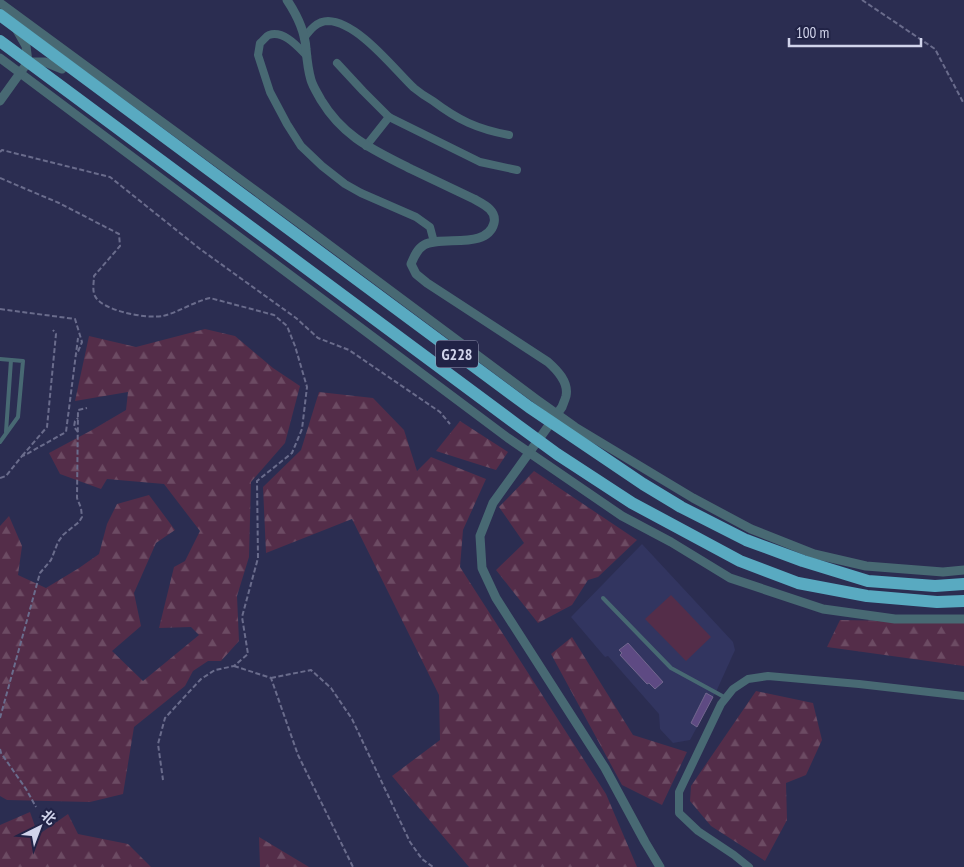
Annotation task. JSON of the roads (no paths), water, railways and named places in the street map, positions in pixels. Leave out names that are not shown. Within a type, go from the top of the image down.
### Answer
[{"type":"highway","name":"G228","points":[[0,15],[513,396],[554,418],[644,484],[681,507],[746,540],[803,561],[868,580],[935,586],[964,584]]},
{"type":"highway","name":"G228","points":[[0,41],[538,440],[632,502],[740,561],[798,583],[866,596],[937,602],[964,601]]},
{"type":"highway","points":[[62,69],[129,118],[171,142]]},
{"type":"street","points":[[287,0],[297,16],[304,38],[311,81],[326,108],[343,128],[376,152],[485,205],[493,213],[494,224],[484,236],[454,242],[434,242],[423,245],[415,254],[411,264],[416,274],[443,294],[548,362],[558,371],[565,383],[567,394],[562,407],[493,503],[480,536],[482,568],[496,598],[605,768],[660,867]]},
{"type":"street","points":[[0,3],[305,227],[554,418],[575,427],[693,498],[752,529],[814,554],[866,566],[943,572],[964,570]]},
{"type":"street","points":[[304,38],[314,26],[324,22],[334,22],[352,29],[370,44],[415,89],[452,115],[491,132],[509,135]]},
{"type":"street","points":[[0,101],[28,62],[26,46],[13,24]]},
{"type":"street","points":[[306,56],[293,43],[281,35],[270,35],[260,43],[258,55],[270,92],[301,146],[345,184],[416,217],[430,227],[434,242]]},
{"type":"street","points":[[0,58],[529,453],[622,516],[730,578],[823,609],[895,619],[964,619]]},
{"type":"street","points":[[28,62],[45,62],[62,69]]},
{"type":"street","points":[[337,63],[389,117],[480,162],[517,170]]},
{"type":"street","points":[[366,146],[389,117]]},
{"type":"street","points":[[748,867],[734,855],[698,831],[679,813],[679,792],[721,704],[733,689],[748,679],[768,676],[964,696]]},
{"type":"lane","points":[[0,359],[23,361],[18,417],[0,442]]},
{"type":"lane","points":[[6,434],[11,360]]},
{"type":"lane","points":[[603,598],[671,668],[726,698]]}]
